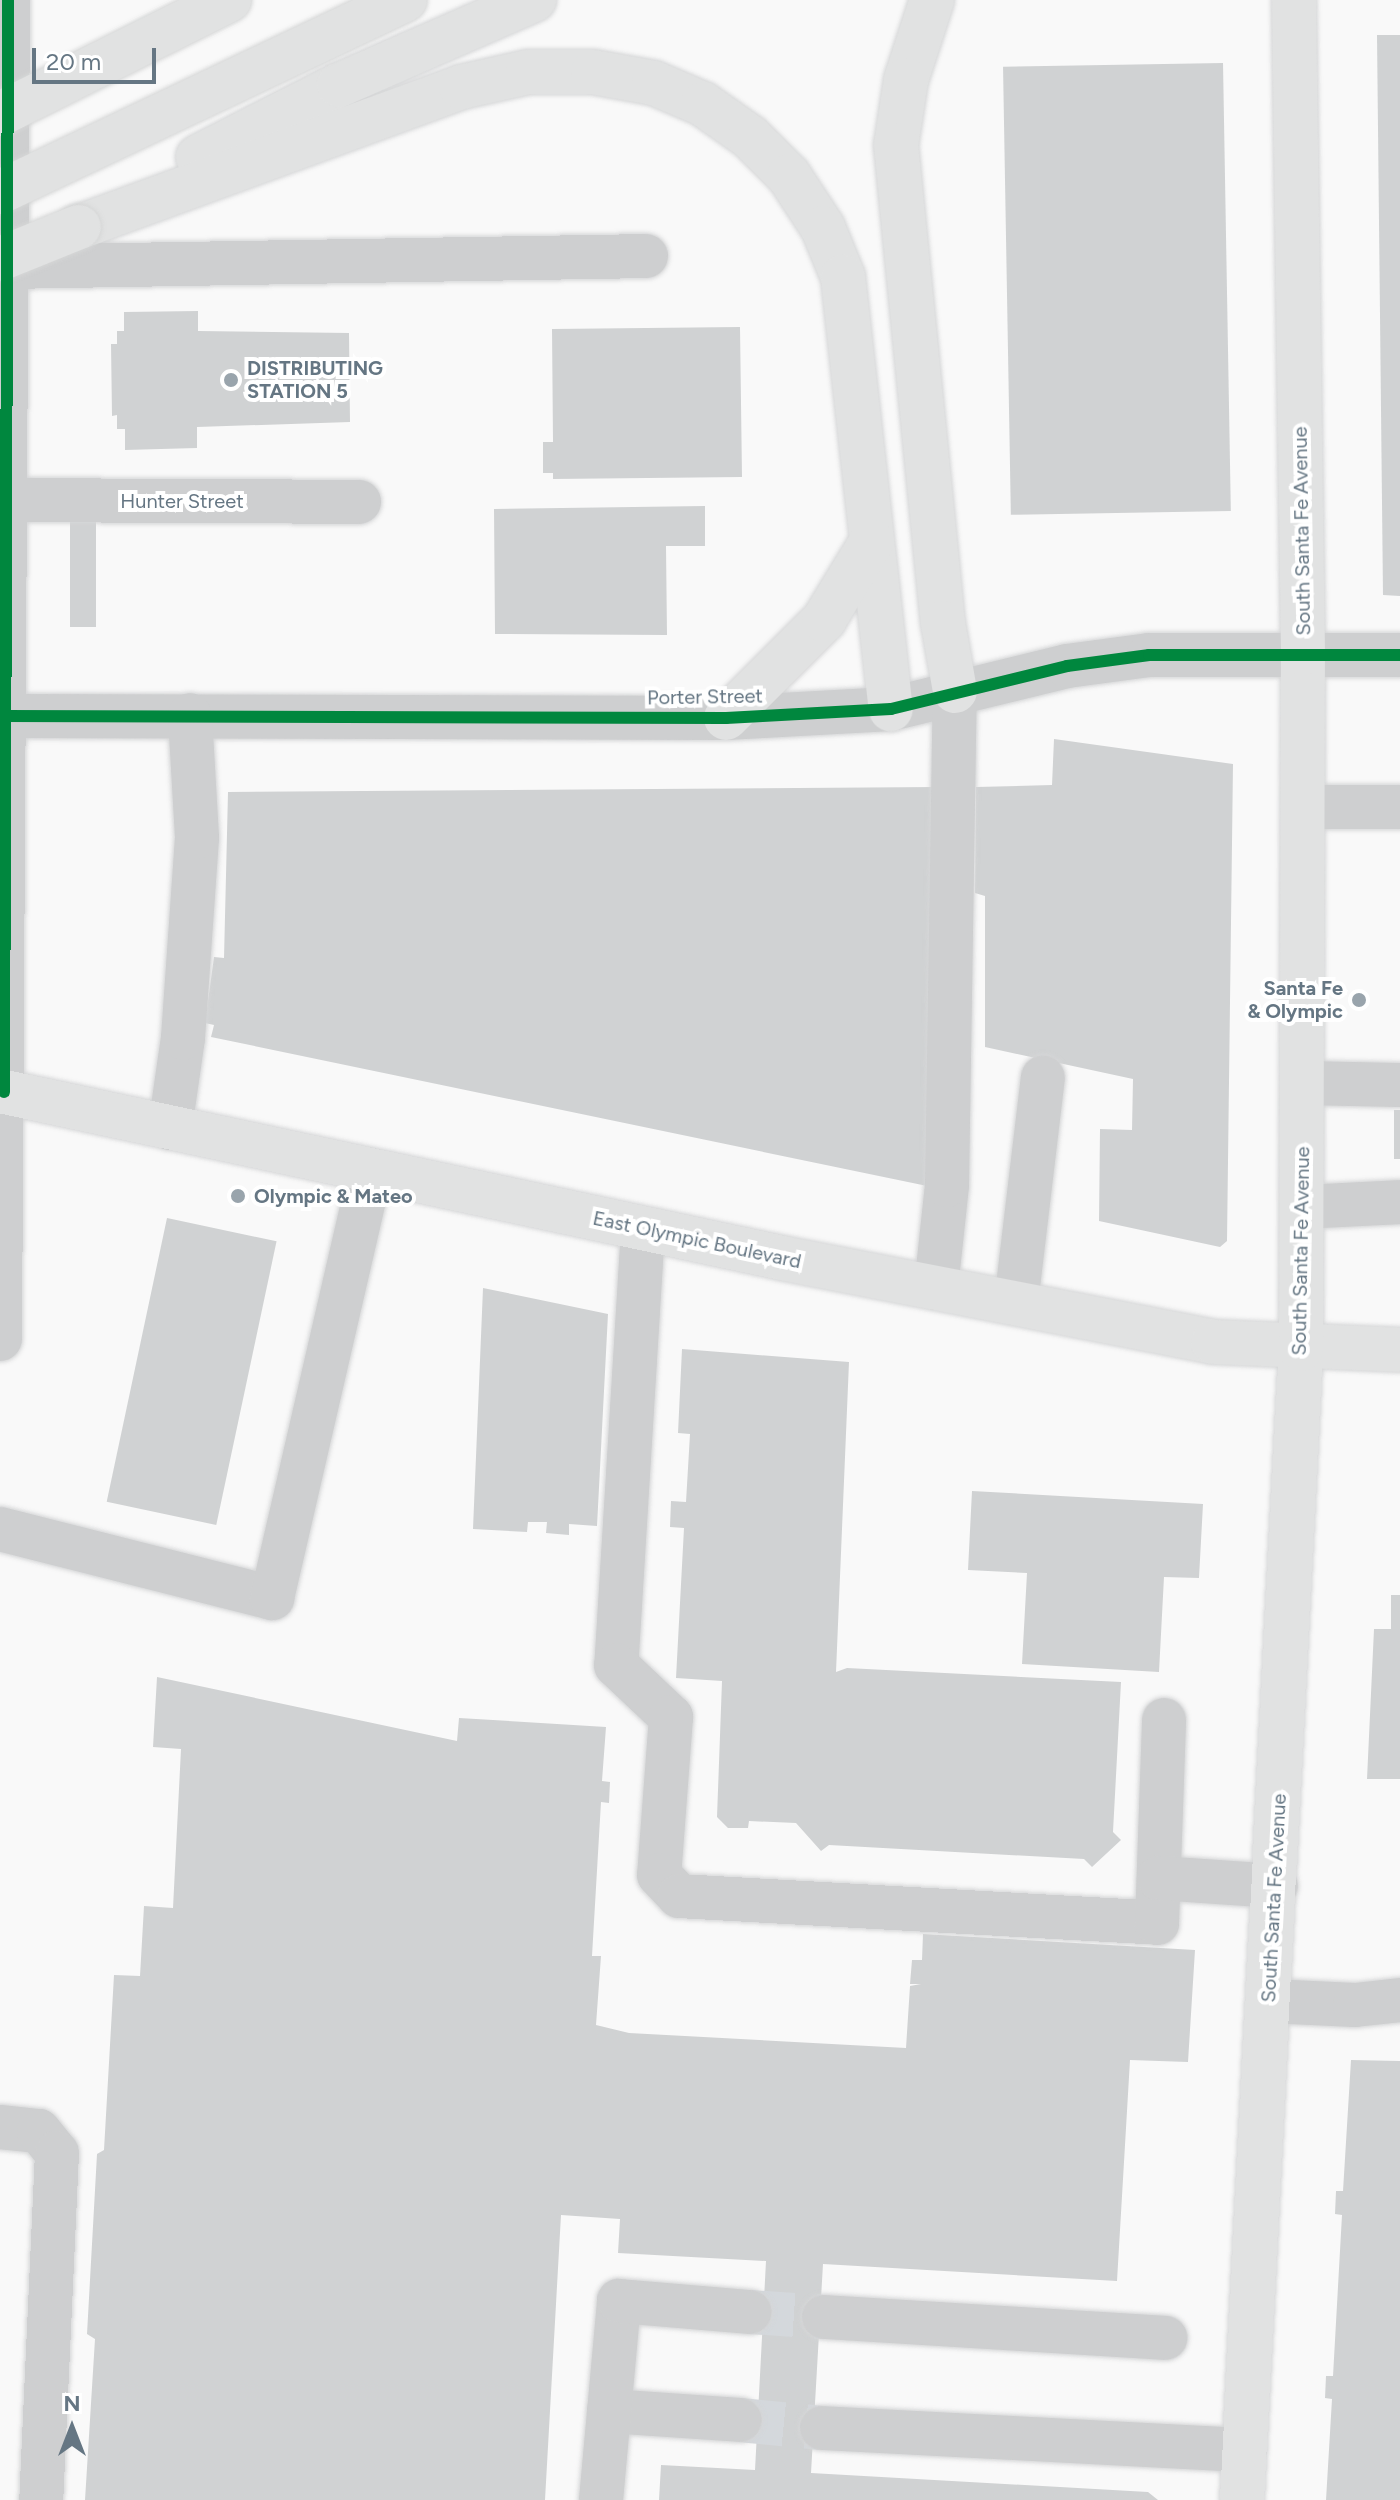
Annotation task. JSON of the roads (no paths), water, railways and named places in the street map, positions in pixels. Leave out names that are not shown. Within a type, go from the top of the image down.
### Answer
[{"type":"main road","points":[[0,114],[229,0]]},
{"type":"main road","points":[[0,192],[405,0]]},
{"type":"main road","points":[[79,227],[186,163],[339,85],[534,0]]},
{"type":"main road","points":[[932,0],[906,80],[896,145],[899,219],[943,623],[955,691]]},
{"type":"main road","name":"South Santa Fe Avenue","points":[[1242,2500],[1276,1886],[1301,1349],[1303,653],[1294,0]]},
{"type":"main road","points":[[3,263],[79,227],[461,87],[528,72],[593,72],[654,83],[703,104],[750,137],[789,176],[823,228],[843,277],[891,709]]},
{"type":"main road","points":[[726,718],[824,620],[872,541]]},
{"type":"main road","name":"East Olympic Boulevard","points":[[2,1091],[643,1229],[1213,1342],[1301,1349],[1400,1350]]},
{"type":"street","points":[[0,1339],[5,716],[3,263],[8,0]]},
{"type":"street","points":[[3,263],[646,256]]},
{"type":"street","name":"Hunter Street","points":[[4,500],[359,502]]},
{"type":"street","name":"Porter Street","points":[[5,716],[726,718],[891,709],[955,691],[1149,655],[1400,655]]},
{"type":"street","points":[[936,1288],[947,1185],[955,691]]},
{"type":"street","points":[[170,1128],[183,1038],[197,837],[190,715]]},
{"type":"street","points":[[1303,807],[1400,807]]},
{"type":"street","points":[[1016,1303],[1043,1078]]},
{"type":"street","points":[[1303,1083],[1400,1085]]},
{"type":"street","points":[[0,1529],[272,1598],[371,1170]]},
{"type":"street","points":[[1302,1207],[1400,1202]]},
{"type":"street","points":[[643,1229],[616,1665],[671,1717],[659,1875],[679,1896],[1157,1923],[1164,1720]]},
{"type":"street","points":[[1159,1878],[1276,1886]]},
{"type":"street","points":[[1269,2001],[1355,2005],[1400,2000]]},
{"type":"street","points":[[0,2127],[39,2131],[57,2153],[41,2500]]},
{"type":"street","points":[[601,2500],[619,2301],[750,2312]]},
{"type":"street","points":[[824,2317],[1165,2338]]},
{"type":"street","points":[[609,2411],[740,2420]]},
{"type":"street","points":[[822,2428],[1244,2450]]},
{"type":"tunnel","points":[[750,2312],[824,2317]]},
{"type":"tunnel","points":[[740,2420],[822,2428]]},
{"type":"place","name":"DISTRIBUTING STATION 5","points":[[231,380]]},
{"type":"place","name":"Santa Fe & Olympic","points":[[1359,1000]]},
{"type":"place","name":"Olympic & Mateo","points":[[238,1196]]}]
